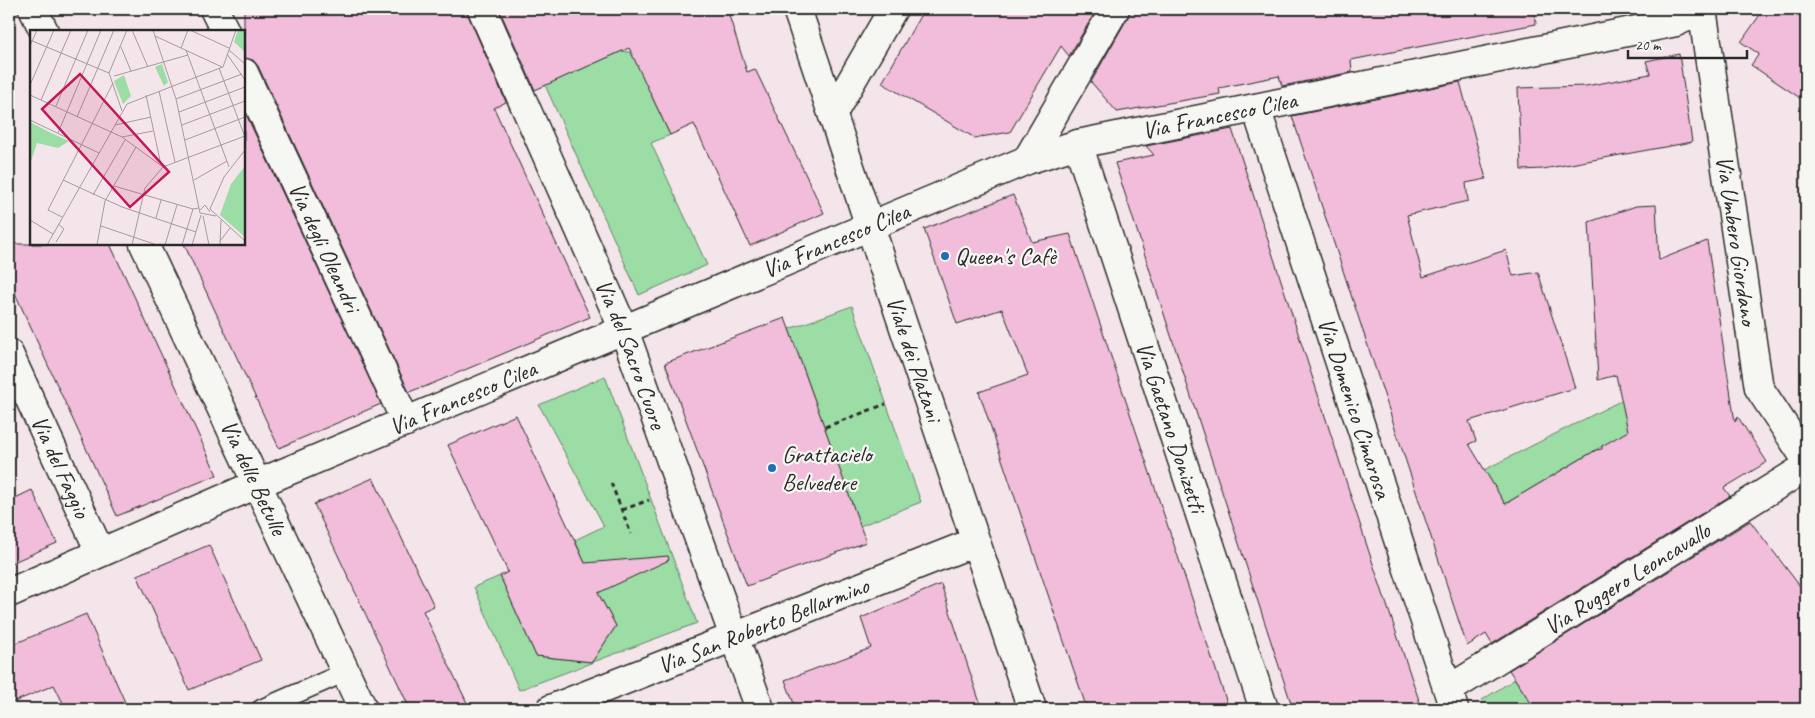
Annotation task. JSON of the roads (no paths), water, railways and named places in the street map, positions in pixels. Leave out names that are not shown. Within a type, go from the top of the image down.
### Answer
[{"type":"street","points":[[33,9],[44,30]]},
{"type":"street","points":[[214,9],[224,30]]},
{"type":"street","name":"Via del Sacro Cuore","points":[[482,9],[624,330],[760,709]]},
{"type":"street","name":"Viale dei Platani","points":[[797,9],[1032,709]]},
{"type":"street","points":[[833,113],[893,9]]},
{"type":"street","points":[[1027,160],[1115,9]]},
{"type":"street","points":[[1653,9],[1676,22]]},
{"type":"street","name":"Via Francesco Cilea","points":[[9,593],[257,484],[1027,160],[1078,144],[1676,22],[1702,10]]},
{"type":"street","name":"Via Umbero Giordano","points":[[1702,10],[1759,388],[1806,458]]},
{"type":"street","name":"Via degli Oleandri","points":[[245,75],[406,422]]},
{"type":"street","name":"Via Domenico Cimarosa","points":[[1256,108],[1451,700]]},
{"type":"street","name":"Via Gaetano Donizetti","points":[[1078,144],[1264,709]]},
{"type":"street","name":"Via delle Betulle","points":[[144,245],[364,709]]},
{"type":"street","name":"Via del Faggio","points":[[9,354],[100,552]]},
{"type":"street","name":"Via Ruggero Leoncavallo","points":[[1451,700],[1806,467]]},
{"type":"street","name":"Via San Roberto Bellarmino","points":[[551,709],[975,542]]},
{"type":"lane","points":[[261,709],[346,672]]},
{"type":"place","name":"Queen's Cafè","points":[[945,256]]},
{"type":"place","name":"Grattacielo Belvedere","points":[[772,468]]}]
